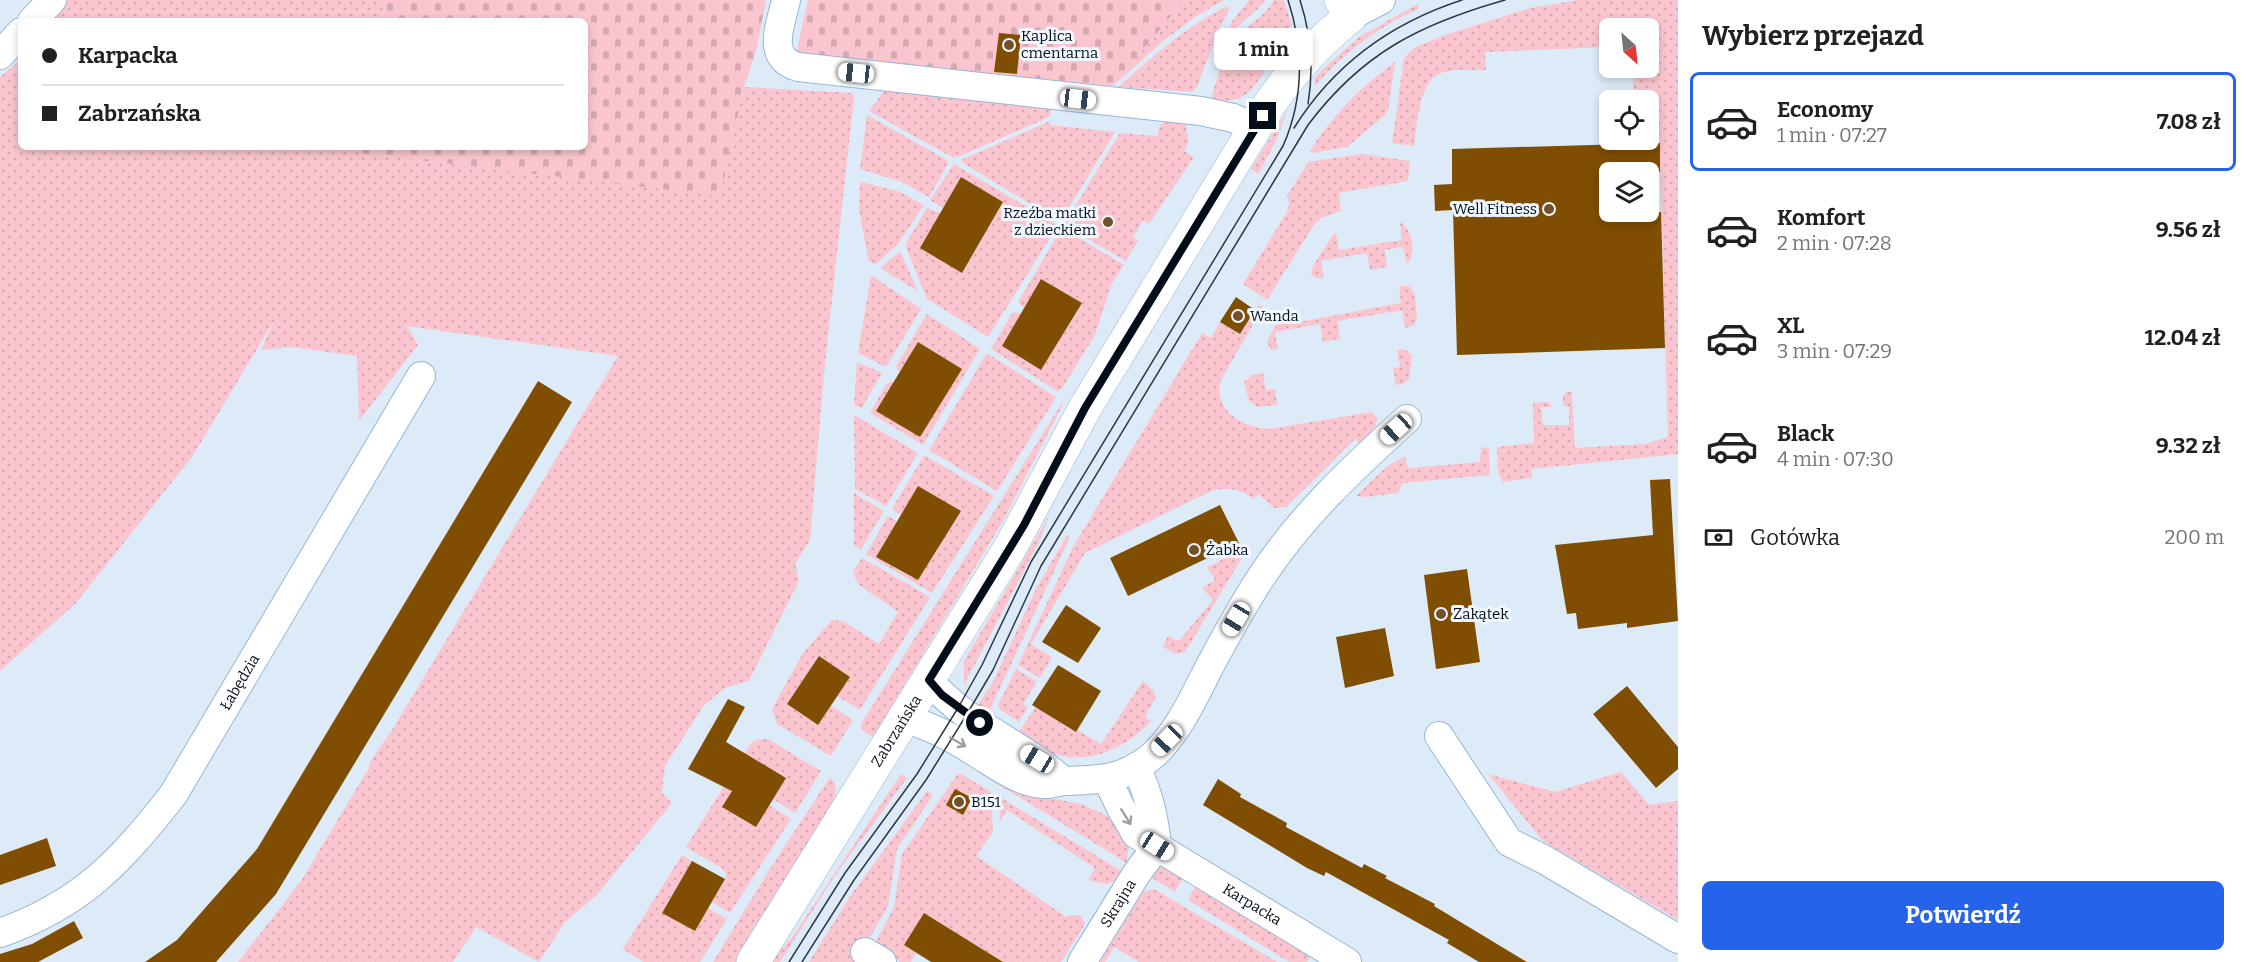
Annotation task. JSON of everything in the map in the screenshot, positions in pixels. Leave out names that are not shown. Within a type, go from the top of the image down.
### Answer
[{"type":"main road","name":"Zabrzańska","points":[[753,962],[1024,525],[1085,408],[1256,128],[1286,80],[1300,62],[1331,32],[1346,8]]},
{"type":"street","points":[[35,18],[52,0]]},
{"type":"street","points":[[786,0],[777,49],[783,60],[798,67],[1201,111],[1233,118],[1256,128]]},
{"type":"street","name":"Zabrzańska","points":[[1346,8],[1381,0]]},
{"type":"street","points":[[0,55],[18,35]]},
{"type":"street","name":"Łabędzia","points":[[0,933],[33,921],[66,903],[96,880],[135,843],[173,795],[421,376]]},
{"type":"street","points":[[905,719],[925,724],[997,766],[1030,782],[1047,784],[1107,779],[1136,767],[1167,740],[1224,638],[1282,546],[1343,480],[1407,419]]},
{"type":"street","points":[[929,680],[958,708],[1037,759],[1063,781]]},
{"type":"street","points":[[1439,736],[1509,842],[1545,860],[1678,939]]},
{"type":"street","points":[[1136,767],[1154,814],[1157,846]]},
{"type":"street","name":"Karpacka","points":[[1107,779],[1136,834],[1347,962]]},
{"type":"street","name":"Skrajna","points":[[1082,962],[1137,873],[1157,846]]},
{"type":"green space","points":[[67,0],[386,0],[383,18],[54,18]]},
{"type":"green space","points":[[386,0],[766,0],[756,52],[744,87],[720,196],[358,153],[358,150],[588,150],[588,18],[383,18]]},
{"type":"green space","points":[[808,0],[1184,0],[1113,86],[796,54]]},
{"type":"green space","points":[[1184,0],[1224,0],[1198,15],[1163,41],[1113,86]]},
{"type":"green space","points":[[1249,0],[1265,0],[1231,32],[1220,49],[1233,20]]},
{"type":"green space","points":[[1274,0],[1284,0],[1292,25],[1263,74],[1244,96],[1228,100],[1211,99],[1229,48]]},
{"type":"green space","points":[[1578,0],[1678,0],[1678,454],[1532,469],[1532,478],[1503,482],[1498,472],[1497,447],[1534,443],[1533,403],[1549,402],[1552,407],[1541,407],[1543,425],[1569,425],[1569,407],[1563,406],[1563,396],[1567,392],[1572,392],[1575,448],[1645,444],[1668,437],[1659,90],[1633,90],[1633,78],[1659,78],[1659,18],[1599,18],[1599,47],[1485,52],[1486,70],[1444,72],[1432,79],[1420,106],[1414,146],[1392,143],[1404,58],[1414,48],[1442,36],[1530,8]]},
{"type":"green space","points":[[1418,4],[1419,9],[1362,42],[1338,62],[1315,86],[1315,78],[1322,70],[1359,37]]},
{"type":"green space","points":[[1227,6],[1230,9],[1220,27],[1197,87],[1192,92],[1119,87],[1170,43],[1197,23]]},
{"type":"green space","points":[[18,62],[18,150],[358,150],[358,153],[719,195],[744,87],[852,93],[854,97],[824,373],[810,540],[795,564],[799,581],[749,681],[725,688],[704,705],[665,766],[662,793],[672,803],[596,896],[565,922],[539,962],[476,927],[453,962],[238,962],[301,881],[369,768],[371,760],[392,730],[618,356],[407,326],[418,345],[359,421],[357,356],[291,347],[261,350],[275,319],[192,457],[76,603],[0,671],[0,77]]},
{"type":"green space","points":[[1395,62],[1388,111],[1383,117],[1347,147],[1313,153],[1310,151],[1348,102]]},
{"type":"green space","points":[[886,89],[1051,109],[1051,113],[1047,118],[960,156],[952,157],[869,111]]},
{"type":"green space","points":[[1287,111],[1276,141],[1258,174],[1251,169]]},
{"type":"green space","points":[[867,115],[947,160],[948,164],[929,197],[902,182],[860,169]]},
{"type":"green space","points":[[1168,119],[1184,120],[1189,142],[1184,151],[1194,157],[1149,224],[1143,221],[1133,237],[1138,241],[1126,261],[1066,226],[1066,221],[1120,133],[1157,136],[1160,125]]},
{"type":"green space","points":[[1050,121],[1050,125],[1115,132],[1062,219],[1058,221],[961,160]]},
{"type":"green space","points":[[1361,154],[1410,161],[1408,181],[1339,193],[1341,211],[1321,218],[1314,225],[1267,300],[1243,284],[1287,212],[1289,203],[1287,196],[1308,162]]},
{"type":"green space","points":[[954,164],[1056,224],[1057,227],[988,337],[927,299],[907,250],[906,243],[927,208],[940,213],[963,272],[1003,203],[961,177],[943,208],[930,200]]},
{"type":"green space","points":[[860,182],[898,191],[924,205],[898,244],[876,264],[869,261],[859,210]]},
{"type":"green space","points":[[1400,222],[1408,229],[1412,242],[1412,255],[1407,264],[1403,247],[1385,250],[1387,267],[1370,270],[1367,253],[1321,261],[1324,278],[1311,275],[1313,266],[1336,233],[1339,250],[1402,240]]},
{"type":"green space","points":[[1061,229],[1124,265],[1112,283],[1095,335],[1062,389],[1057,391],[991,349],[1013,312],[1021,313],[1002,346],[1041,370],[1082,303],[1042,279],[1024,308],[1018,302]]},
{"type":"green space","points":[[900,251],[918,291],[880,268]]},
{"type":"green space","points":[[871,275],[921,309],[886,367],[858,353]]},
{"type":"green space","points":[[1399,286],[1409,286],[1415,294],[1417,319],[1414,325],[1405,328],[1402,310],[1338,321],[1340,339],[1323,342],[1320,324],[1275,332],[1278,349],[1271,350],[1267,341],[1288,305],[1290,305],[1293,323],[1401,303]]},
{"type":"green space","points":[[1259,305],[1263,307],[1221,380],[1219,391],[1225,408],[1240,421],[1259,428],[1269,429],[1372,412],[1377,418],[1376,427],[1359,445],[1356,438],[1286,507],[1274,508],[1259,494],[1253,499],[1249,495],[1234,490],[1213,490],[1085,553],[1031,644],[1052,657],[1040,678],[1018,665],[1073,547],[1202,333],[1211,338],[1220,322],[1240,334]]},
{"type":"green space","points":[[927,314],[980,349],[923,445],[870,413],[887,383],[962,369],[918,342],[900,372],[896,366]]},
{"type":"green space","points":[[1404,349],[1412,355],[1409,379],[1403,384],[1396,385],[1393,368],[1400,367],[1397,350]]},
{"type":"green space","points":[[987,353],[1056,397],[997,491],[929,450]]},
{"type":"green space","points":[[857,362],[882,373],[862,408],[854,405]]},
{"type":"green space","points":[[1263,373],[1266,390],[1275,389],[1277,405],[1258,407],[1249,401],[1244,382],[1252,375]]},
{"type":"green space","points":[[1062,403],[1003,521],[873,737],[862,730],[861,724]]},
{"type":"green space","points":[[854,415],[918,453],[886,506],[855,489]]},
{"type":"green space","points":[[1489,447],[1490,475],[1403,483],[1398,493],[1356,496],[1385,468],[1405,456],[1408,468],[1480,462],[1481,448]]},
{"type":"green space","points":[[924,455],[994,496],[932,593],[866,554],[888,516],[897,521],[876,557],[918,580],[918,487],[901,515],[892,509]]},
{"type":"green space","points":[[854,493],[884,511],[861,549],[854,545]]},
{"type":"green space","points":[[1049,516],[1038,544],[964,685],[964,661]]},
{"type":"green space","points":[[1067,535],[1070,537],[988,714],[977,706],[993,682],[1036,589]]},
{"type":"green space","points":[[1242,550],[1245,553],[1185,652],[1176,654],[1163,647],[1168,636],[1179,641],[1213,600],[1202,588],[1215,580],[1207,567]]},
{"type":"green space","points":[[862,558],[930,597],[860,710],[837,696],[850,677],[819,657],[787,704],[818,725],[831,706],[853,720],[831,756],[777,724],[772,709],[803,653],[832,620],[843,621],[879,644],[898,612],[858,584],[853,572]]},
{"type":"green space","points":[[1016,669],[1037,682],[1023,704],[1028,707],[1019,722],[999,709],[998,705]]},
{"type":"green space","points":[[1143,681],[1153,690],[1156,697],[1145,717],[1151,721],[1131,739],[1105,752],[1077,758],[1063,756],[1046,750],[1018,733],[1036,707],[1075,732],[1077,730],[1101,744]]},
{"type":"green space","points":[[759,739],[768,739],[821,771],[795,813],[773,799],[786,778],[751,758],[722,807],[756,827],[769,805],[791,819],[730,913],[712,902],[727,874],[720,867],[686,847],[751,743]]},
{"type":"green space","points":[[983,768],[1043,797],[1081,804],[1106,815],[1115,822],[1129,841],[1127,863],[981,774]]},
{"type":"green space","points":[[1621,772],[1649,805],[1678,801],[1678,920],[1543,841],[1488,774],[1555,792]]},
{"type":"green space","points":[[960,773],[991,792],[993,832],[976,856],[1065,916],[1081,915],[1085,924],[1061,962],[1003,962],[924,913],[904,945],[916,953],[911,962],[900,962],[874,945],[894,907],[902,854]]},
{"type":"green space","points":[[901,774],[907,778],[836,874],[780,962],[769,962],[791,939]]},
{"type":"green space","points":[[830,777],[835,784],[836,797],[739,962],[713,962],[768,872]]},
{"type":"green space","points":[[927,791],[933,795],[897,849],[888,906],[856,962],[809,962],[849,898]]},
{"type":"green space","points":[[998,796],[1123,872],[1117,881],[1106,884],[1088,880],[1095,868],[1007,810],[1000,821]]},
{"type":"green space","points":[[682,855],[692,861],[662,912],[694,931],[708,908],[727,919],[700,962],[643,962],[623,949]]},
{"type":"green space","points":[[1161,866],[1168,867],[1184,876],[1175,892],[1146,874]]},
{"type":"green space","points":[[1197,883],[1312,953],[1307,962],[1289,962],[1188,900]]},
{"type":"green space","points":[[1154,889],[1277,962],[1139,962],[1114,947],[1105,962],[1100,962],[1143,892]]},
{"type":"building","name":"Kaplica cmentarna","points":[[999,33],[1021,35],[1017,74],[994,72]]},
{"type":"building","points":[[1659,143],[1660,172],[1659,162],[1599,162],[1599,222],[1659,222],[1659,212],[1661,212],[1665,348],[1457,355],[1453,210],[1435,211],[1434,185],[1452,184],[1452,149],[1599,145],[1599,150],[1659,150]]},
{"type":"building","points":[[961,177],[1003,202],[962,273],[920,248]]},
{"type":"building","points":[[1041,279],[1082,303],[1041,370],[1002,346]]},
{"type":"building","name":"Wanda","points":[[1236,297],[1255,310],[1240,334],[1220,322]]},
{"type":"building","points":[[918,342],[962,369],[920,437],[876,411]]},
{"type":"building","points":[[538,381],[572,402],[276,894],[216,962],[145,962],[177,940],[257,849]]},
{"type":"building","points":[[1670,479],[1678,621],[1627,628],[1627,623],[1578,629],[1576,613],[1567,614],[1555,545],[1653,535],[1650,480]]},
{"type":"building","points":[[918,486],[961,511],[918,580],[876,557]]},
{"type":"building","points":[[1220,505],[1239,543],[1128,596],[1110,558]]},
{"type":"building","points":[[1467,569],[1480,662],[1436,669],[1424,575]]},
{"type":"building","points":[[1066,605],[1101,628],[1078,663],[1042,642]]},
{"type":"building","points":[[1385,628],[1394,676],[1345,688],[1336,637]]},
{"type":"building","points":[[819,656],[850,677],[818,725],[787,704]]},
{"type":"building","points":[[1058,665],[1101,691],[1076,732],[1032,705]]},
{"type":"building","points":[[1627,686],[1678,747],[1678,769],[1656,788],[1593,714]]},
{"type":"building","points":[[728,699],[745,707],[726,742],[786,778],[756,827],[722,807],[732,791],[688,769]]},
{"type":"building","points":[[1218,779],[1241,794],[1240,797],[1287,823],[1286,827],[1362,868],[1364,864],[1387,876],[1385,878],[1435,904],[1434,906],[1527,962],[1479,962],[1447,943],[1449,940],[1326,872],[1324,876],[1307,868],[1203,805]]},
{"type":"building","name":"B151","points":[[955,789],[972,798],[963,815],[946,805]]},
{"type":"building","points":[[47,838],[56,866],[0,885],[0,855]]},
{"type":"building","points":[[692,861],[725,879],[695,931],[662,913]]},
{"type":"building","points":[[924,913],[1003,962],[931,962],[904,945]]},
{"type":"building","points":[[74,921],[83,938],[38,962],[0,962],[0,954],[32,944]]},
{"type":"tram line","points":[[789,962],[845,873],[917,774],[958,708],[982,665],[1031,562],[1283,146],[1295,110],[1299,73],[1297,37],[1288,0]]},
{"type":"tram line","points":[[1300,0],[1307,26],[1310,51],[1311,77],[1308,104]]},
{"type":"tram line","points":[[1294,128],[1327,84],[1366,49],[1411,21],[1462,0]]},
{"type":"tram line","points":[[802,962],[854,880],[926,780],[967,714],[993,670],[1041,566],[1308,125],[1350,78],[1395,44],[1446,20],[1505,0]]},
{"type":"place","name":"Kaplica cmentarna","points":[[1009,45]]},
{"type":"place","name":"Well Fitness","points":[[1549,209]]},
{"type":"place","name":"Rzeźba matki z dzieckiem","points":[[1108,222]]},
{"type":"place","name":"Wanda","points":[[1238,316]]},
{"type":"place","name":"Żabka","points":[[1194,550]]},
{"type":"place","name":"Zakątek","points":[[1441,614]]},
{"type":"place","name":"B151","points":[[959,802]]},
{"type":"route","points":[[980,723],[942,695],[929,680],[1024,525],[1085,408],[1263,116]]}]
